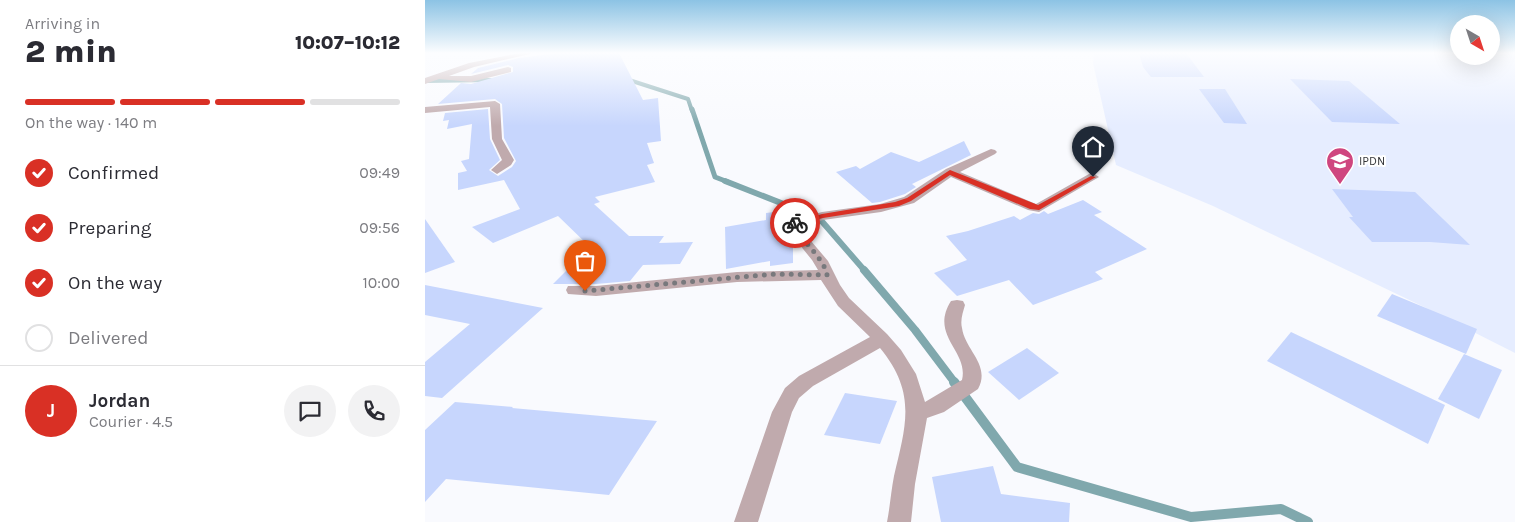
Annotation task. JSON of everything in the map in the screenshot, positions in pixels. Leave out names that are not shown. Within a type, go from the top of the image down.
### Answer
[{"type":"street","points":[[431,79],[448,80],[474,77]]},
{"type":"street","points":[[425,110],[495,104],[497,139],[508,160],[507,163],[497,170]]},
{"type":"street","points":[[899,522],[917,414],[903,368],[881,338],[850,311],[831,285],[827,270],[822,262],[793,228],[795,224],[815,218],[881,208],[903,202],[932,186],[950,172],[991,152]]},
{"type":"street","points":[[950,172],[1039,208],[1093,177]]},
{"type":"street","points":[[574,290],[604,290],[775,274],[827,275]]},
{"type":"street","points":[[917,414],[937,406],[968,388],[973,378],[973,370],[953,328],[957,305]]},
{"type":"street","points":[[746,522],[782,412],[792,393],[806,382],[881,338]]},
{"type":"shaded area","name":"IPDN","points":[[1096,77],[1515,77],[1515,353],[1424,307],[1213,206],[1116,165]]},
{"type":"building","points":[[494,77],[631,77],[643,100],[658,98],[661,141],[647,143],[654,163],[647,165],[655,182],[595,197],[600,202],[594,204],[629,236],[664,236],[659,243],[693,242],[680,264],[643,265],[630,281],[596,284],[553,284],[590,247],[558,216],[493,243],[472,227],[520,209],[504,180],[458,190],[458,173],[467,171],[461,161],[469,159],[472,124],[447,129],[449,120],[443,121],[445,113],[488,109],[490,139],[500,160],[489,170],[498,176],[512,167],[516,161],[504,138],[502,104],[495,99],[438,104],[461,83],[471,84]]},
{"type":"building","points":[[1290,79],[1349,81],[1400,124],[1332,122]]},
{"type":"building","points":[[1199,89],[1225,89],[1247,124],[1224,123]]},
{"type":"building","points":[[964,141],[971,155],[912,184],[916,187],[905,194],[880,202],[872,203],[836,172],[856,166],[860,169],[891,152],[919,162]]},
{"type":"building","points":[[1332,189],[1415,192],[1470,245],[1430,242],[1372,242],[1349,217],[1353,217]]},
{"type":"building","points":[[1083,200],[1102,212],[1094,215],[1147,249],[1095,272],[1103,279],[1033,305],[1009,280],[957,296],[934,273],[967,260],[946,236],[1014,216],[1020,220],[1033,213],[1039,214],[1044,211],[1048,214]]},
{"type":"building","points":[[782,211],[783,218],[788,218],[784,228],[793,242],[793,263],[770,266],[770,261],[726,269],[725,227],[766,220],[766,213]]},
{"type":"building","points":[[425,219],[455,262],[425,273]]},
{"type":"building","points":[[425,285],[543,308],[442,398],[425,396],[425,362],[470,324],[425,315]]},
{"type":"building","points":[[1392,294],[1477,329],[1466,354],[1377,316]]},
{"type":"building","points":[[1291,332],[1445,405],[1428,444],[1267,361]]},
{"type":"building","points":[[1027,348],[1059,373],[1019,400],[988,372]]},
{"type":"building","points":[[1464,354],[1502,370],[1479,419],[1438,399]]},
{"type":"building","points":[[845,393],[897,401],[880,444],[824,435]]},
{"type":"building","points":[[455,402],[657,421],[609,495],[446,479],[425,502],[425,430]]},
{"type":"building","points":[[993,466],[1001,494],[1070,503],[1069,522],[941,522],[932,477]]},
{"type":"waterway","points":[[626,79],[688,99],[692,111]]},
{"type":"waterway","points":[[425,81],[493,80]]},
{"type":"waterway","points":[[692,109],[715,177],[728,182]]},
{"type":"waterway","points":[[725,181],[819,218],[865,271]]},
{"type":"waterway","points":[[864,270],[915,330],[955,383]]},
{"type":"waterway","points":[[954,382],[1017,467],[1191,517],[1281,509],[1308,522]]},
{"type":"way so far","points":[[585,291],[775,274],[827,275],[827,270],[822,262],[793,228],[795,223]]},
{"type":"place","name":"IPDN","points":[[1340,185]]},
{"type":"route","points":[[795,223],[822,216],[897,204],[909,200],[950,172],[1039,208],[1093,177]]}]
